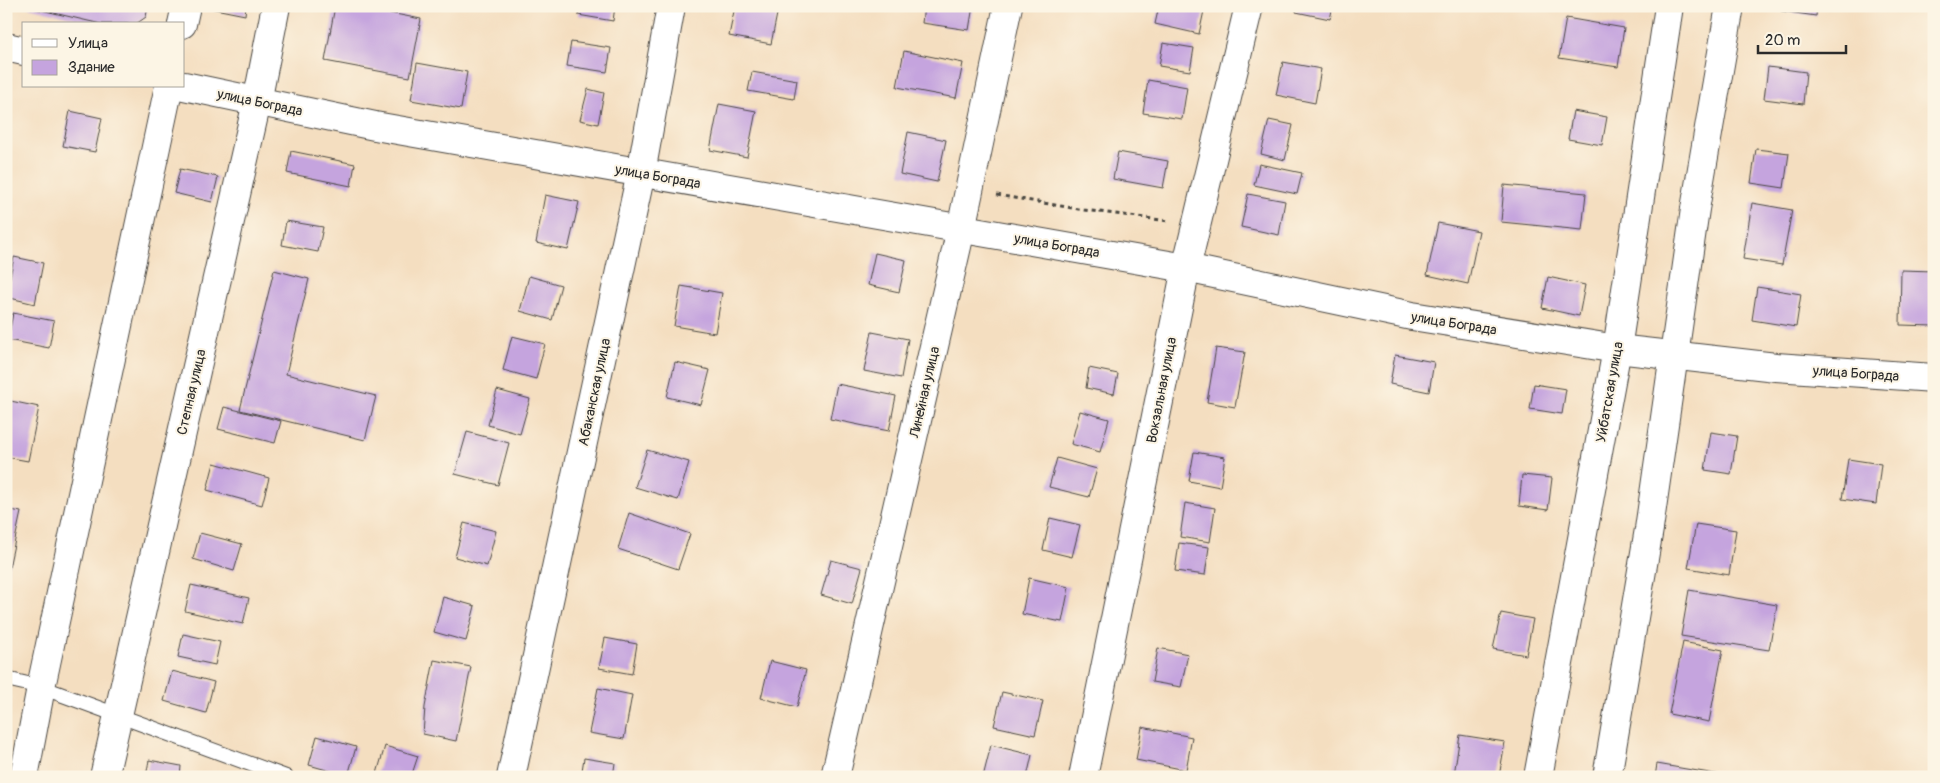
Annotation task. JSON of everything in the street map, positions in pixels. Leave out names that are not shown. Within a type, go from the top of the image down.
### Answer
[{"type":"street","points":[[182,22],[186,6]]},
{"type":"street","name":"Степная улица","points":[[104,777],[257,102],[276,6]]},
{"type":"street","name":"Абаканская улица","points":[[511,777],[641,173],[671,6]]},
{"type":"street","name":"Линейная улица","points":[[835,777],[970,190],[1008,6]]},
{"type":"street","name":"Вокзальная улица","points":[[1083,777],[1186,268],[1249,6]]},
{"type":"street","name":"Уйбатская улица","points":[[1538,777],[1617,349],[1669,6]]},
{"type":"street","points":[[1607,777],[1649,529],[1695,209],[1730,6]]},
{"type":"street","points":[[6,47],[22,51]]},
{"type":"street","name":"улица Бограда","points":[[185,86],[375,126],[1186,268],[1412,316],[1617,349],[1776,367],[1934,378]]},
{"type":"street","points":[[24,777],[41,687],[169,88]]},
{"type":"lane","points":[[6,679],[41,687],[286,777]]},
{"type":"path","points":[[970,190],[1156,220],[1196,223]]},
{"type":"building","points":[[24,6],[148,6],[146,17],[139,22],[92,22]]},
{"type":"building","points":[[200,6],[246,6],[245,15]]},
{"type":"building","points":[[335,6],[353,6],[421,19],[410,77],[325,61]]},
{"type":"building","points":[[580,6],[615,6],[613,21],[578,15]]},
{"type":"building","points":[[735,6],[763,6],[778,9],[771,44],[729,36]]},
{"type":"building","points":[[924,6],[973,6],[969,30],[922,23]]},
{"type":"building","points":[[1159,6],[1205,6],[1199,34],[1155,24]]},
{"type":"building","points":[[1297,6],[1333,6],[1330,19],[1296,12]]},
{"type":"building","points":[[1782,6],[1817,6],[1816,16],[1781,11]]},
{"type":"building","points":[[1566,18],[1624,28],[1618,67],[1559,58]]},
{"type":"building","points":[[571,42],[611,48],[607,72],[567,66]]},
{"type":"building","points":[[1163,43],[1194,48],[1190,71],[1159,66]]},
{"type":"building","points":[[904,51],[963,63],[956,98],[897,87]]},
{"type":"building","points":[[1283,62],[1321,69],[1315,103],[1276,95]]},
{"type":"building","points":[[417,63],[467,72],[461,109],[411,100]]},
{"type":"building","points":[[1768,67],[1806,72],[1803,104],[1764,99]]},
{"type":"building","points":[[752,72],[797,80],[794,99],[748,91]]},
{"type":"building","points":[[1148,80],[1187,87],[1182,119],[1143,113]]},
{"type":"building","points":[[588,89],[604,93],[598,124],[580,120]]},
{"type":"building","points":[[719,104],[756,111],[747,157],[710,150]]},
{"type":"building","points":[[70,111],[102,118],[95,152],[63,146]]},
{"type":"building","points":[[1573,111],[1607,117],[1602,145],[1568,139]]},
{"type":"building","points":[[1269,120],[1293,125],[1285,160],[1261,154]]},
{"type":"building","points":[[908,132],[946,140],[937,182],[900,174]]},
{"type":"building","points":[[1756,149],[1789,153],[1784,188],[1751,183]]},
{"type":"building","points":[[291,151],[355,164],[351,186],[287,173]]},
{"type":"building","points":[[1118,152],[1168,161],[1163,188],[1113,179]]},
{"type":"building","points":[[1259,164],[1302,173],[1297,194],[1254,185]]},
{"type":"building","points":[[180,169],[218,177],[212,202],[174,193]]},
{"type":"building","points":[[1504,185],[1586,193],[1582,230],[1501,222]]},
{"type":"building","points":[[1248,194],[1285,201],[1279,235],[1241,227]]},
{"type":"building","points":[[545,195],[579,202],[568,250],[536,243]]},
{"type":"building","points":[[1752,203],[1792,210],[1782,265],[1743,259]]},
{"type":"building","points":[[286,221],[323,227],[318,252],[282,245]]},
{"type":"building","points":[[1438,223],[1479,231],[1468,284],[1427,275]]},
{"type":"building","points":[[875,253],[906,260],[899,292],[868,285]]},
{"type":"building","points":[[14,257],[43,263],[35,304],[6,297]]},
{"type":"building","points":[[274,270],[309,279],[286,374],[376,396],[365,440],[240,410]]},
{"type":"building","points":[[1901,270],[1934,271],[1934,326],[1900,325]]},
{"type":"building","points":[[529,276],[561,285],[552,320],[520,311]]},
{"type":"building","points":[[1548,277],[1585,285],[1579,316],[1542,308]]},
{"type":"building","points":[[681,286],[722,293],[715,333],[674,326]]},
{"type":"building","points":[[1757,287],[1801,294],[1796,327],[1752,320]]},
{"type":"building","points":[[13,313],[54,321],[49,348],[8,340]]},
{"type":"building","points":[[872,332],[908,339],[901,378],[864,371]]},
{"type":"building","points":[[512,336],[545,344],[536,379],[503,370]]},
{"type":"building","points":[[1216,348],[1245,352],[1235,407],[1207,402]]},
{"type":"building","points":[[1395,355],[1434,362],[1429,392],[1390,384]]},
{"type":"building","points":[[675,362],[710,370],[701,405],[667,397]]},
{"type":"building","points":[[1089,368],[1118,374],[1114,394],[1086,388]]},
{"type":"building","points":[[837,384],[896,396],[889,431],[830,419]]},
{"type":"building","points":[[1534,384],[1566,389],[1562,414],[1530,409]]},
{"type":"building","points":[[497,390],[530,399],[520,434],[488,425]]},
{"type":"building","points":[[6,400],[39,407],[28,461],[6,457]]},
{"type":"building","points":[[224,407],[281,421],[275,443],[218,429]]},
{"type":"building","points":[[1080,411],[1109,419],[1100,452],[1071,444]]},
{"type":"building","points":[[467,432],[509,443],[498,485],[455,474]]},
{"type":"building","points":[[1711,432],[1737,436],[1731,474],[1705,470]]},
{"type":"building","points":[[647,450],[689,462],[678,500],[635,487]]},
{"type":"building","points":[[1194,452],[1225,457],[1220,487],[1189,481]]},
{"type":"building","points":[[1057,458],[1097,469],[1089,497],[1049,487]]},
{"type":"building","points":[[1848,459],[1881,464],[1876,504],[1842,499]]},
{"type":"building","points":[[214,463],[269,478],[262,505],[207,490]]},
{"type":"building","points":[[1522,475],[1552,478],[1548,510],[1519,506]]},
{"type":"building","points":[[1185,503],[1215,508],[1210,542],[1180,537]]},
{"type":"building","points":[[6,509],[21,512],[7,577],[6,577]]},
{"type":"building","points":[[629,513],[690,534],[678,569],[618,549]]},
{"type":"building","points":[[1050,518],[1080,525],[1072,557],[1043,550]]},
{"type":"building","points":[[464,523],[496,531],[487,566],[455,557]]},
{"type":"building","points":[[1696,524],[1736,530],[1729,575],[1688,568]]},
{"type":"building","points":[[200,533],[242,544],[234,571],[193,559]]},
{"type":"building","points":[[1179,543],[1209,547],[1205,575],[1175,571]]},
{"type":"building","points":[[831,560],[862,568],[852,604],[821,595]]},
{"type":"building","points":[[1029,578],[1069,587],[1062,622],[1022,614]]},
{"type":"building","points":[[191,585],[249,598],[243,624],[185,611]]},
{"type":"building","points":[[1689,590],[1777,605],[1769,650],[1681,636]]},
{"type":"building","points":[[443,597],[475,606],[466,641],[434,632]]},
{"type":"building","points":[[1501,613],[1533,619],[1526,655],[1493,649]]},
{"type":"building","points":[[183,634],[220,642],[215,665],[178,657]]},
{"type":"building","points":[[605,638],[637,644],[632,674],[599,668]]},
{"type":"building","points":[[1683,642],[1723,650],[1709,722],[1669,714]]},
{"type":"building","points":[[1158,648],[1188,654],[1181,687],[1152,682]]},
{"type":"building","points":[[434,660],[471,667],[456,741],[423,734],[425,707]]},
{"type":"building","points":[[770,661],[806,670],[797,707],[761,698]]},
{"type":"building","points":[[172,671],[214,682],[206,713],[164,701]]},
{"type":"building","points":[[598,688],[632,695],[624,739],[589,733]]},
{"type":"building","points":[[1002,692],[1043,701],[1035,735],[994,726]]},
{"type":"building","points":[[1142,727],[1192,737],[1186,770],[1136,760]]},
{"type":"building","points":[[1460,735],[1505,742],[1499,777],[1454,775]]},
{"type":"building","points":[[317,736],[356,747],[348,776],[309,765]]},
{"type":"building","points":[[991,745],[1032,755],[1027,777],[983,777]]},
{"type":"building","points":[[385,746],[418,756],[411,777],[376,777]]},
{"type":"building","points":[[584,758],[615,763],[613,777],[581,777]]},
{"type":"building","points":[[149,760],[181,766],[180,777],[146,777]]},
{"type":"building","points":[[1657,764],[1727,776],[1727,777],[1655,777]]}]
